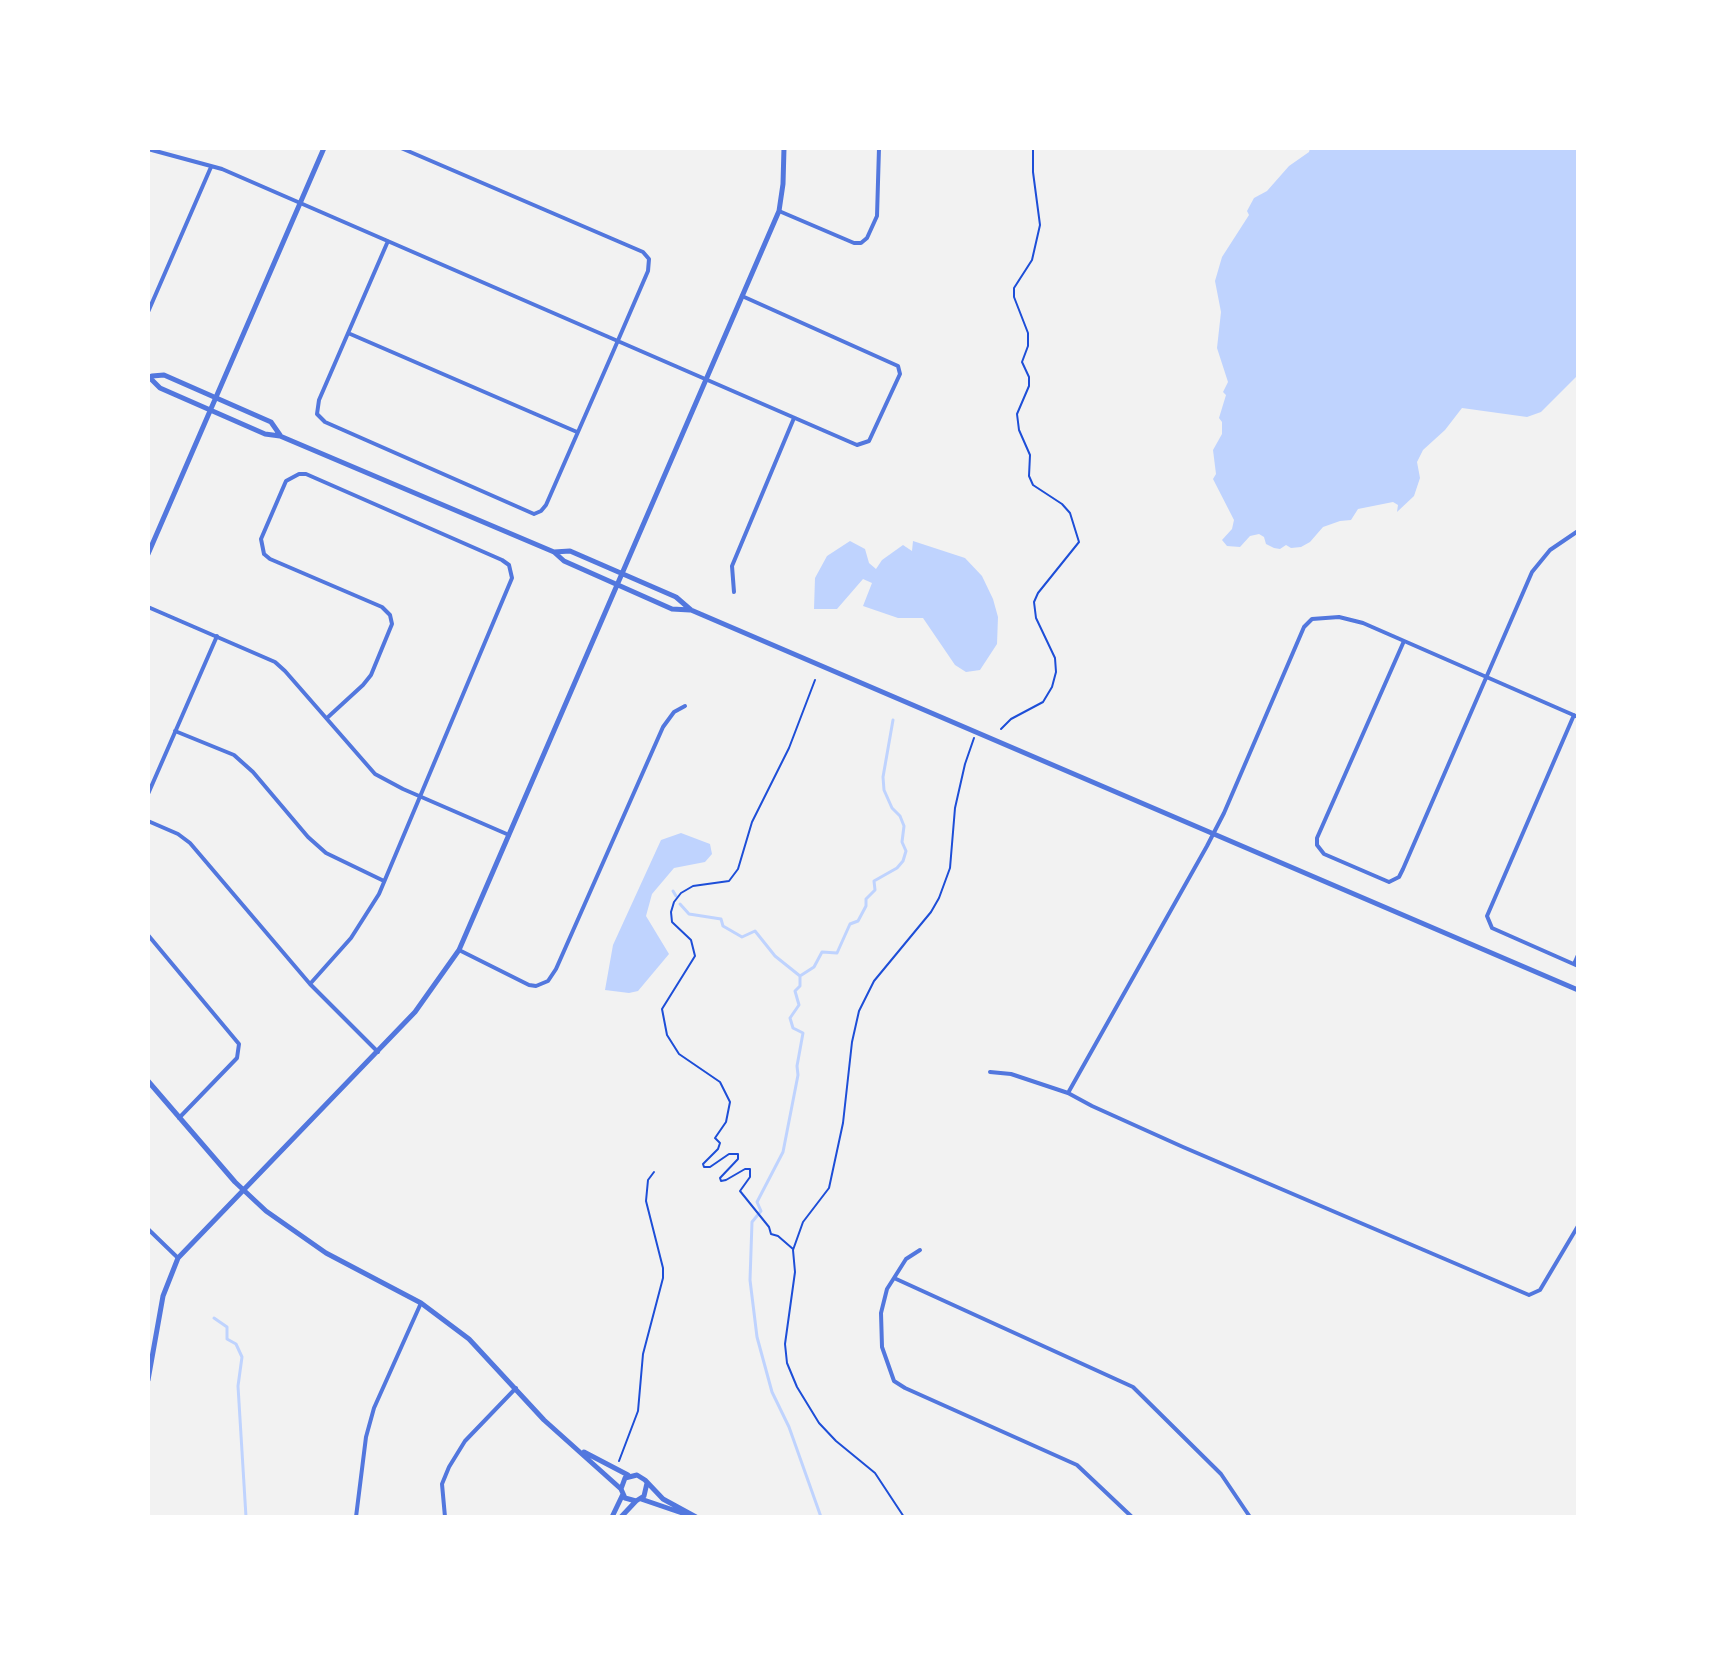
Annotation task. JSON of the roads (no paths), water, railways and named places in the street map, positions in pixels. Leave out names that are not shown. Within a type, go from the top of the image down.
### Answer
[{"type":"street","points":[[148,554],[324,148]]},
{"type":"street","points":[[388,241],[319,400],[317,414],[320,419],[534,514],[546,505],[648,271],[649,259],[647,255],[401,148]]},
{"type":"street","points":[[148,1380],[163,1296],[178,1258],[378,1052],[427,997],[459,950],[779,211],[784,148]]},
{"type":"street","points":[[779,211],[854,243],[861,243],[870,233],[877,216],[879,148]]},
{"type":"street","points":[[148,149],[222,169],[794,418],[857,445],[864,445],[873,435],[900,374],[898,366],[742,296]]},
{"type":"street","points":[[148,312],[211,167]]},
{"type":"street","points":[[348,333],[578,433]]},
{"type":"street","points":[[149,376],[164,375],[271,422],[280,436]]},
{"type":"street","points":[[149,376],[160,388],[265,434],[280,436],[554,552],[564,561],[672,609],[691,610]]},
{"type":"street","points":[[734,592],[732,566],[794,418]]},
{"type":"street","points":[[310,984],[351,938],[379,894],[512,578],[512,571],[502,560],[306,474],[299,474],[286,481],[261,539],[264,554],[382,607],[390,615],[392,624],[371,675],[327,718]]},
{"type":"street","points":[[1404,641],[1317,838],[1317,845],[1324,854],[1384,881],[1395,880],[1403,869],[1536,565],[1560,541],[1578,531]]},
{"type":"street","points":[[554,552],[570,551],[676,597],[691,610],[1578,990]]},
{"type":"street","points":[[148,607],[275,662],[375,774],[509,835]]},
{"type":"street","points":[[1068,1093],[1213,834],[1308,622],[1317,616],[1363,623],[1576,716],[1487,916],[1492,928],[1576,965],[1578,955]]},
{"type":"street","points":[[148,794],[217,636]]},
{"type":"street","points":[[459,950],[529,985],[536,986],[548,981],[663,727],[674,712],[685,706]]},
{"type":"street","points":[[175,731],[234,755],[326,853],[384,881]]},
{"type":"street","points":[[148,821],[178,834],[190,843],[310,984],[378,1052]]},
{"type":"street","points":[[148,935],[239,1044],[237,1058],[179,1118]]},
{"type":"street","points":[[990,1072],[1011,1074],[1068,1093],[1520,1292],[1534,1294],[1540,1290],[1578,1226]]},
{"type":"street","points":[[148,1081],[243,1190],[282,1224],[310,1244],[421,1303],[469,1339],[629,1500],[639,1500],[695,1517]]},
{"type":"street","points":[[148,1229],[178,1258]]},
{"type":"street","points":[[920,1250],[906,1259],[884,1299],[880,1333],[882,1347],[897,1383],[1077,1465],[1132,1517]]},
{"type":"street","points":[[894,1278],[1133,1387],[1221,1474],[1250,1517]]},
{"type":"street","points":[[356,1517],[366,1437],[374,1408],[421,1303]]},
{"type":"street","points":[[445,1517],[442,1484],[449,1467],[465,1441],[516,1388]]},
{"type":"street","points":[[569,1443],[608,1467],[637,1475],[663,1499],[695,1517]]},
{"type":"street","points":[[612,1517],[622,1492],[622,1482],[628,1475]]},
{"type":"street","points":[[621,1517],[646,1492],[647,1483]]},
{"type":"water","points":[[1310,148],[1578,148],[1578,375],[1541,412],[1527,417],[1462,408],[1445,430],[1423,450],[1417,462],[1420,478],[1414,496],[1397,512],[1398,505],[1393,502],[1358,509],[1351,520],[1323,527],[1301,547],[1286,545],[1280,549],[1274,548],[1266,544],[1259,534],[1250,536],[1240,547],[1227,546],[1222,540],[1232,529],[1234,520],[1213,479],[1216,474],[1213,450],[1222,434],[1219,418],[1226,395],[1223,392],[1228,382],[1217,348],[1221,312],[1215,281],[1222,257],[1249,215],[1247,211],[1254,198],[1267,191]]},
{"type":"water","points":[[850,541],[865,549],[869,563],[876,569],[882,560],[903,545],[912,551],[913,541],[965,558],[982,576],[998,617],[997,644],[980,670],[966,672],[955,665],[923,618],[898,618],[863,606],[872,583],[863,579],[837,609],[814,609],[815,578],[827,556]]},
{"type":"water","points":[[681,833],[710,844],[712,854],[705,862],[674,868],[652,894],[646,916],[669,954],[638,991],[605,990],[613,945],[661,840]]},
{"type":"waterway","points":[[800,976],[814,967],[822,952],[837,953],[850,924],[858,921],[866,899],[875,890],[874,881],[903,861],[906,851],[902,842],[904,826],[884,790],[883,777],[893,720]]},
{"type":"waterway","points":[[673,891],[676,896]]},
{"type":"waterway","points":[[680,904],[689,914],[721,919],[723,926],[742,937],[755,931],[775,956],[800,976]]},
{"type":"waterway","points":[[800,976],[800,986],[795,991],[799,1005],[790,1018],[793,1028],[803,1033],[798,1075],[783,1152],[757,1202],[761,1211],[752,1222],[750,1280],[757,1337],[772,1392],[789,1427],[821,1517]]},
{"type":"waterway","points":[[214,1318],[227,1327],[227,1339],[236,1344],[242,1357],[238,1386],[246,1517]]}]
